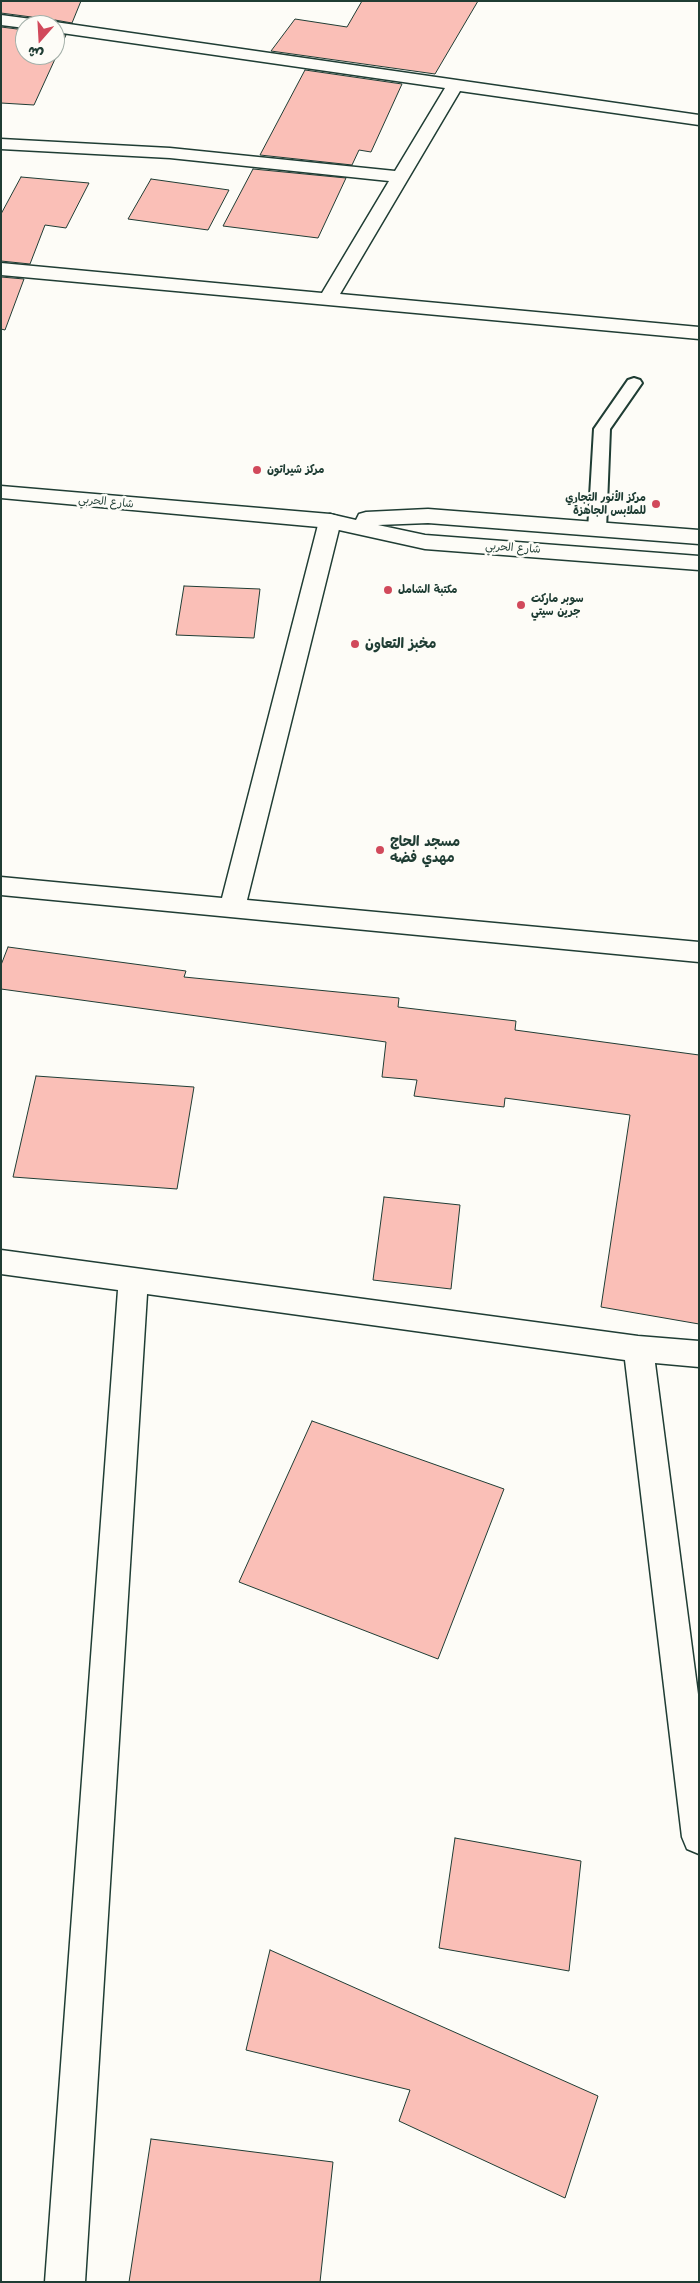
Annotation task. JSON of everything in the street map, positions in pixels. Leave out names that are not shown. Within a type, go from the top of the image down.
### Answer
[{"type":"street","points":[[1,20],[15,22]]},
{"type":"street","points":[[65,28],[699,120]]},
{"type":"street","points":[[328,299],[456,84]]},
{"type":"street","points":[[1,144],[170,153],[400,178]]},
{"type":"street","points":[[1,270],[699,333]]},
{"type":"street","name":"شارع الحربي","points":[[1,492],[330,521],[425,542],[699,562]]},
{"type":"street","name":"شارع الحربي","points":[[330,521],[428,516],[699,537]]},
{"type":"street","points":[[232,909],[330,521]]},
{"type":"street","points":[[1,886],[699,952]]},
{"type":"street","points":[[1,1262],[638,1349],[699,1354]]},
{"type":"street","points":[[65,2282],[133,1281]]},
{"type":"street","points":[[638,1349],[699,1837]]},
{"type":"lane","points":[[597,530],[602,429],[634,383]]},
{"type":"building","points":[[1,1],[81,1],[72,23],[65,22],[65,15],[16,15],[1,13]]},
{"type":"building","points":[[362,1],[478,1],[435,74],[271,51],[295,19],[347,27]]},
{"type":"building","points":[[1,27],[15,29],[15,65],[52,65],[34,105],[1,103]]},
{"type":"building","points":[[305,70],[402,84],[371,152],[359,150],[352,165],[260,155]]},
{"type":"building","points":[[253,169],[346,178],[318,238],[223,226]]},
{"type":"building","points":[[21,177],[89,183],[66,228],[45,225],[30,264],[1,261],[1,214]]},
{"type":"building","points":[[151,179],[229,190],[208,230],[128,219]]},
{"type":"building","points":[[1,277],[24,279],[5,330],[1,329]]},
{"type":"building","points":[[184,586],[260,589],[254,638],[176,635]]},
{"type":"building","points":[[8,947],[186,971],[184,977],[399,998],[398,1007],[516,1021],[515,1030],[699,1055],[699,1324],[601,1307],[630,1115],[505,1098],[504,1107],[414,1096],[417,1080],[382,1077],[386,1042],[1,989],[1,965]]},
{"type":"building","points":[[36,1076],[194,1087],[177,1189],[13,1177]]},
{"type":"building","points":[[384,1197],[460,1205],[451,1289],[373,1280]]},
{"type":"building","points":[[312,1421],[504,1489],[438,1659],[239,1582]]},
{"type":"building","points":[[455,1838],[581,1861],[569,1971],[439,1948]]},
{"type":"building","points":[[270,1950],[598,2096],[565,2198],[399,2121],[410,2090],[246,2050]]},
{"type":"building","points":[[151,2139],[333,2162],[320,2282],[129,2282]]},
{"type":"place","name":"مركز شيراتون","points":[[257,470]]},
{"type":"place","name":"مركز الأنور التجاري للملابس الجاهزة","points":[[656,504]]},
{"type":"place","name":"مكتبة الشامل","points":[[388,590]]},
{"type":"place","name":"سوبر ماركت جرين سيتي","points":[[521,605]]},
{"type":"place","name":"مخبز التعاون","points":[[355,644]]},
{"type":"place","name":"مسجد الحاج مهدي فضه","points":[[380,850]]}]
